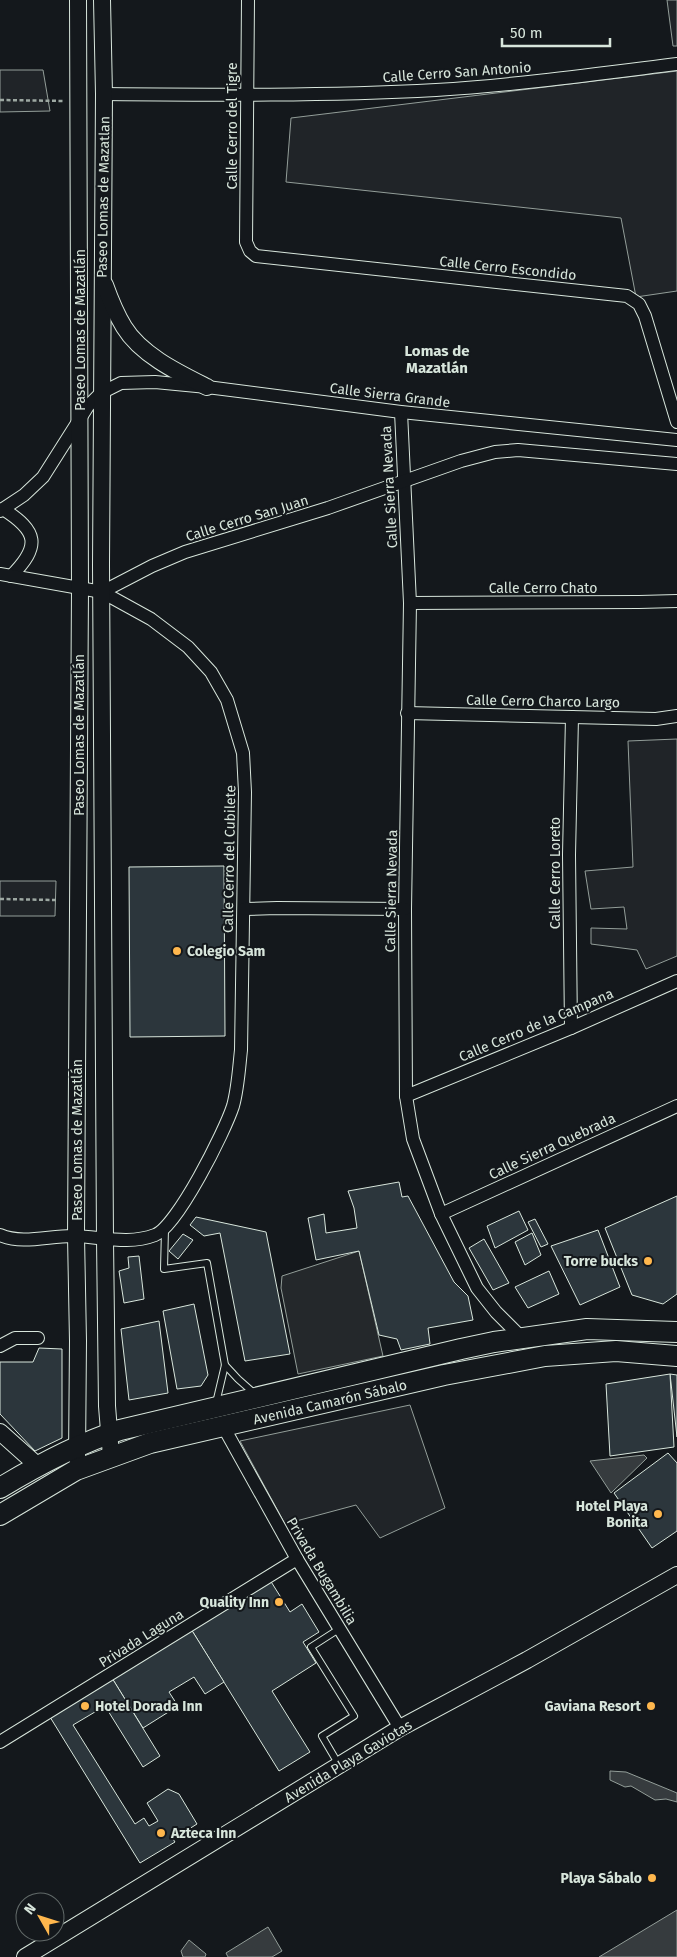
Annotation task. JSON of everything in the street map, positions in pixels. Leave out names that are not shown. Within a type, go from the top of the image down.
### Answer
[{"type":"main road","name":"Avenida Camarón Sábalo","points":[[0,1488],[37,1466],[77,1446],[109,1434],[461,1349],[587,1329],[677,1332]]},
{"type":"main road","name":"Avenida Camarón Sábalo","points":[[0,1515],[76,1470],[150,1443],[222,1426],[444,1375],[545,1356],[616,1351],[677,1356]]},
{"type":"street","name":"Paseo Lomas de Mazatlán","points":[[76,1470],[80,589],[78,0]]},
{"type":"street","name":"Paseo Lomas de Mazatlan","points":[[101,393],[104,94],[102,0]]},
{"type":"street","name":"Calle Cerro del Tigre","points":[[248,0],[242,95],[246,242],[250,251]]},
{"type":"street","name":"Calle Cerro San Antonio","points":[[104,94],[354,94],[439,90],[539,81],[677,64]]},
{"type":"street","name":"Calle Cerro Escondido","points":[[250,251],[256,256],[627,296],[639,304],[645,316],[677,422]]},
{"type":"street","points":[[102,275],[120,320],[135,340],[163,364],[207,387]]},
{"type":"street","name":"Calle Sierra Grande","points":[[101,393],[121,383],[154,382],[401,412],[677,440]]},
{"type":"street","name":"Paseo Lomas de Mazatlán","points":[[101,393],[106,1406],[111,1456]]},
{"type":"street","points":[[5,575],[26,561],[32,537],[28,527],[2,510],[24,495],[43,477],[88,406],[101,393]]},
{"type":"street","name":"Calle Sierra Nevada","points":[[401,412],[410,603],[405,909],[406,1096],[413,1139],[441,1214],[477,1288],[496,1312],[522,1338]]},
{"type":"street","points":[[405,481],[487,454],[518,450],[677,464]]},
{"type":"street","name":"Calle Cerro San Juan","points":[[102,592],[185,552],[328,508],[405,481]]},
{"type":"street","points":[[5,575],[102,592]]},
{"type":"street","name":"Calle Cerro del Cubilete","points":[[0,1235],[11,1240],[76,1236],[126,1240],[156,1235],[165,1228],[184,1206],[232,1106],[238,1079],[241,1050],[244,910],[245,792],[243,753],[227,700],[211,672],[188,647],[151,620],[102,592]]},
{"type":"street","name":"Calle Cerro Chato","points":[[410,603],[640,602],[677,600]]},
{"type":"street","name":"Calle Cerro Charco Largo","points":[[407,713],[656,719],[677,716]]},
{"type":"street","name":"Calle Cerro Loreto","points":[[572,717],[570,846],[572,1028]]},
{"type":"street","points":[[244,910],[277,908],[405,909]]},
{"type":"street","name":"Calle Cerro de la Campana","points":[[406,1096],[572,1028],[677,981]]},
{"type":"street","name":"Calle Sierra Quebrada","points":[[441,1214],[677,1106]]},
{"type":"street","points":[[0,1346],[15,1338],[38,1338]]},
{"type":"street","name":"Privada Bugambilia","points":[[222,1426],[297,1559],[400,1728]]},
{"type":"street","points":[[0,1432],[37,1466]]},
{"type":"street","name":"Privada Laguna","points":[[0,1742],[297,1559]]},
{"type":"street","name":"Avenida Playa Gaviotas","points":[[25,1957],[400,1728],[527,1660],[677,1575]]},
{"type":"lane","points":[[165,1228],[164,1269],[206,1263],[225,1365],[215,1407]]},
{"type":"lane","points":[[225,1365],[258,1397]]},
{"type":"lane","points":[[339,1629],[311,1647],[354,1716],[322,1736],[339,1765]]},
{"type":"path","points":[[0,100],[79,102]]},
{"type":"path","points":[[0,899],[56,900]]},
{"type":"shaded area","points":[[667,0],[677,0],[677,46],[673,46]]},
{"type":"shaded area","points":[[0,70],[43,70],[50,111],[0,112]]},
{"type":"shaded area","points":[[677,71],[677,291],[636,297],[621,218],[286,182],[291,118]]},
{"type":"shaded area","points":[[677,739],[677,956],[646,969],[637,950],[591,944],[591,928],[627,929],[624,907],[591,909],[585,871],[633,867],[628,741]]},
{"type":"shaded area","points":[[0,881],[56,881],[55,916],[0,916]]},
{"type":"shaded area","points":[[359,1251],[383,1356],[298,1374],[281,1288],[282,1276]]},
{"type":"shaded area","points":[[410,1405],[445,1508],[380,1538],[356,1505],[285,1524],[240,1441]]},
{"type":"shaded area","points":[[644,1455],[647,1458],[611,1493],[590,1461]]},
{"type":"shaded area","points":[[610,1771],[626,1772],[677,1793],[677,1802],[666,1799],[655,1800],[631,1786],[625,1787],[610,1780]]},
{"type":"shaded area","points":[[677,1910],[677,1957],[599,1957]]},
{"type":"shaded area","points":[[268,1927],[282,1951],[272,1957],[228,1957],[226,1953]]},
{"type":"shaded area","points":[[189,1940],[206,1954],[205,1957],[183,1957],[181,1951]]},
{"type":"building","name":"Colegio Sam","points":[[224,866],[225,1036],[130,1037],[129,867]]},
{"type":"building","points":[[399,1182],[402,1197],[408,1196],[454,1282],[468,1296],[473,1320],[428,1328],[430,1344],[401,1350],[397,1339],[379,1335],[359,1251],[316,1260],[308,1218],[324,1214],[326,1233],[357,1228],[354,1208],[348,1191]]},
{"type":"building","name":"Torre bucks","points":[[677,1196],[677,1294],[663,1304],[632,1295],[605,1228]]},
{"type":"building","points":[[519,1211],[528,1230],[495,1248],[487,1226]]},
{"type":"building","points":[[196,1217],[266,1232],[290,1354],[245,1361],[220,1233],[204,1236],[190,1225]]},
{"type":"building","points":[[535,1219],[548,1244],[541,1247],[528,1222]]},
{"type":"building","points":[[598,1230],[620,1287],[580,1305],[551,1246]]},
{"type":"building","points":[[532,1233],[541,1255],[525,1265],[515,1242]]},
{"type":"building","points":[[183,1234],[193,1240],[178,1259],[169,1251]]},
{"type":"building","points":[[484,1239],[509,1283],[493,1290],[469,1248]]},
{"type":"building","points":[[139,1256],[144,1299],[124,1303],[119,1271],[129,1268],[128,1257]]},
{"type":"building","points":[[549,1271],[559,1294],[528,1308],[515,1287]]},
{"type":"building","points":[[194,1304],[208,1375],[201,1386],[177,1389],[163,1311]]},
{"type":"building","points":[[159,1321],[168,1393],[129,1400],[121,1329]]},
{"type":"building","points":[[39,1348],[62,1349],[62,1438],[35,1451],[0,1414],[0,1362],[33,1362]]},
{"type":"building","points":[[670,1374],[677,1375],[677,1437]]},
{"type":"building","points":[[670,1374],[674,1447],[610,1456],[606,1384]]},
{"type":"building","points":[[668,1453],[677,1463],[677,1531],[652,1548],[614,1493]]},
{"type":"building","points":[[270,1580],[290,1612],[302,1604],[319,1632],[303,1642],[316,1663],[272,1691],[310,1752],[279,1771],[191,1629]]},
{"type":"building","points":[[191,1629],[224,1682],[205,1694],[194,1677],[169,1692],[178,1706],[143,1728],[112,1678]]},
{"type":"building","points":[[112,1678],[160,1756],[143,1767],[105,1706],[73,1725],[135,1824],[144,1818],[149,1826],[158,1821],[147,1803],[168,1789],[179,1794],[197,1824],[173,1839],[175,1842],[140,1863],[50,1717]]},
{"type":"place","name":"Colegio Sam","points":[[177,951]]},
{"type":"place","name":"Torre bucks","points":[[648,1261]]},
{"type":"place","name":"Hotel Playa Bonita","points":[[658,1514]]},
{"type":"place","name":"Quality Inn","points":[[279,1602]]},
{"type":"place","name":"Hotel Dorada Inn","points":[[85,1706]]},
{"type":"place","name":"Gaviana Resort","points":[[651,1706]]},
{"type":"place","name":"Azteca Inn","points":[[161,1833]]},
{"type":"place","name":"Playa Sábalo","points":[[652,1878]]},
{"type":"district","name":"Lomas de Mazatlán","points":[[437,360]]}]
